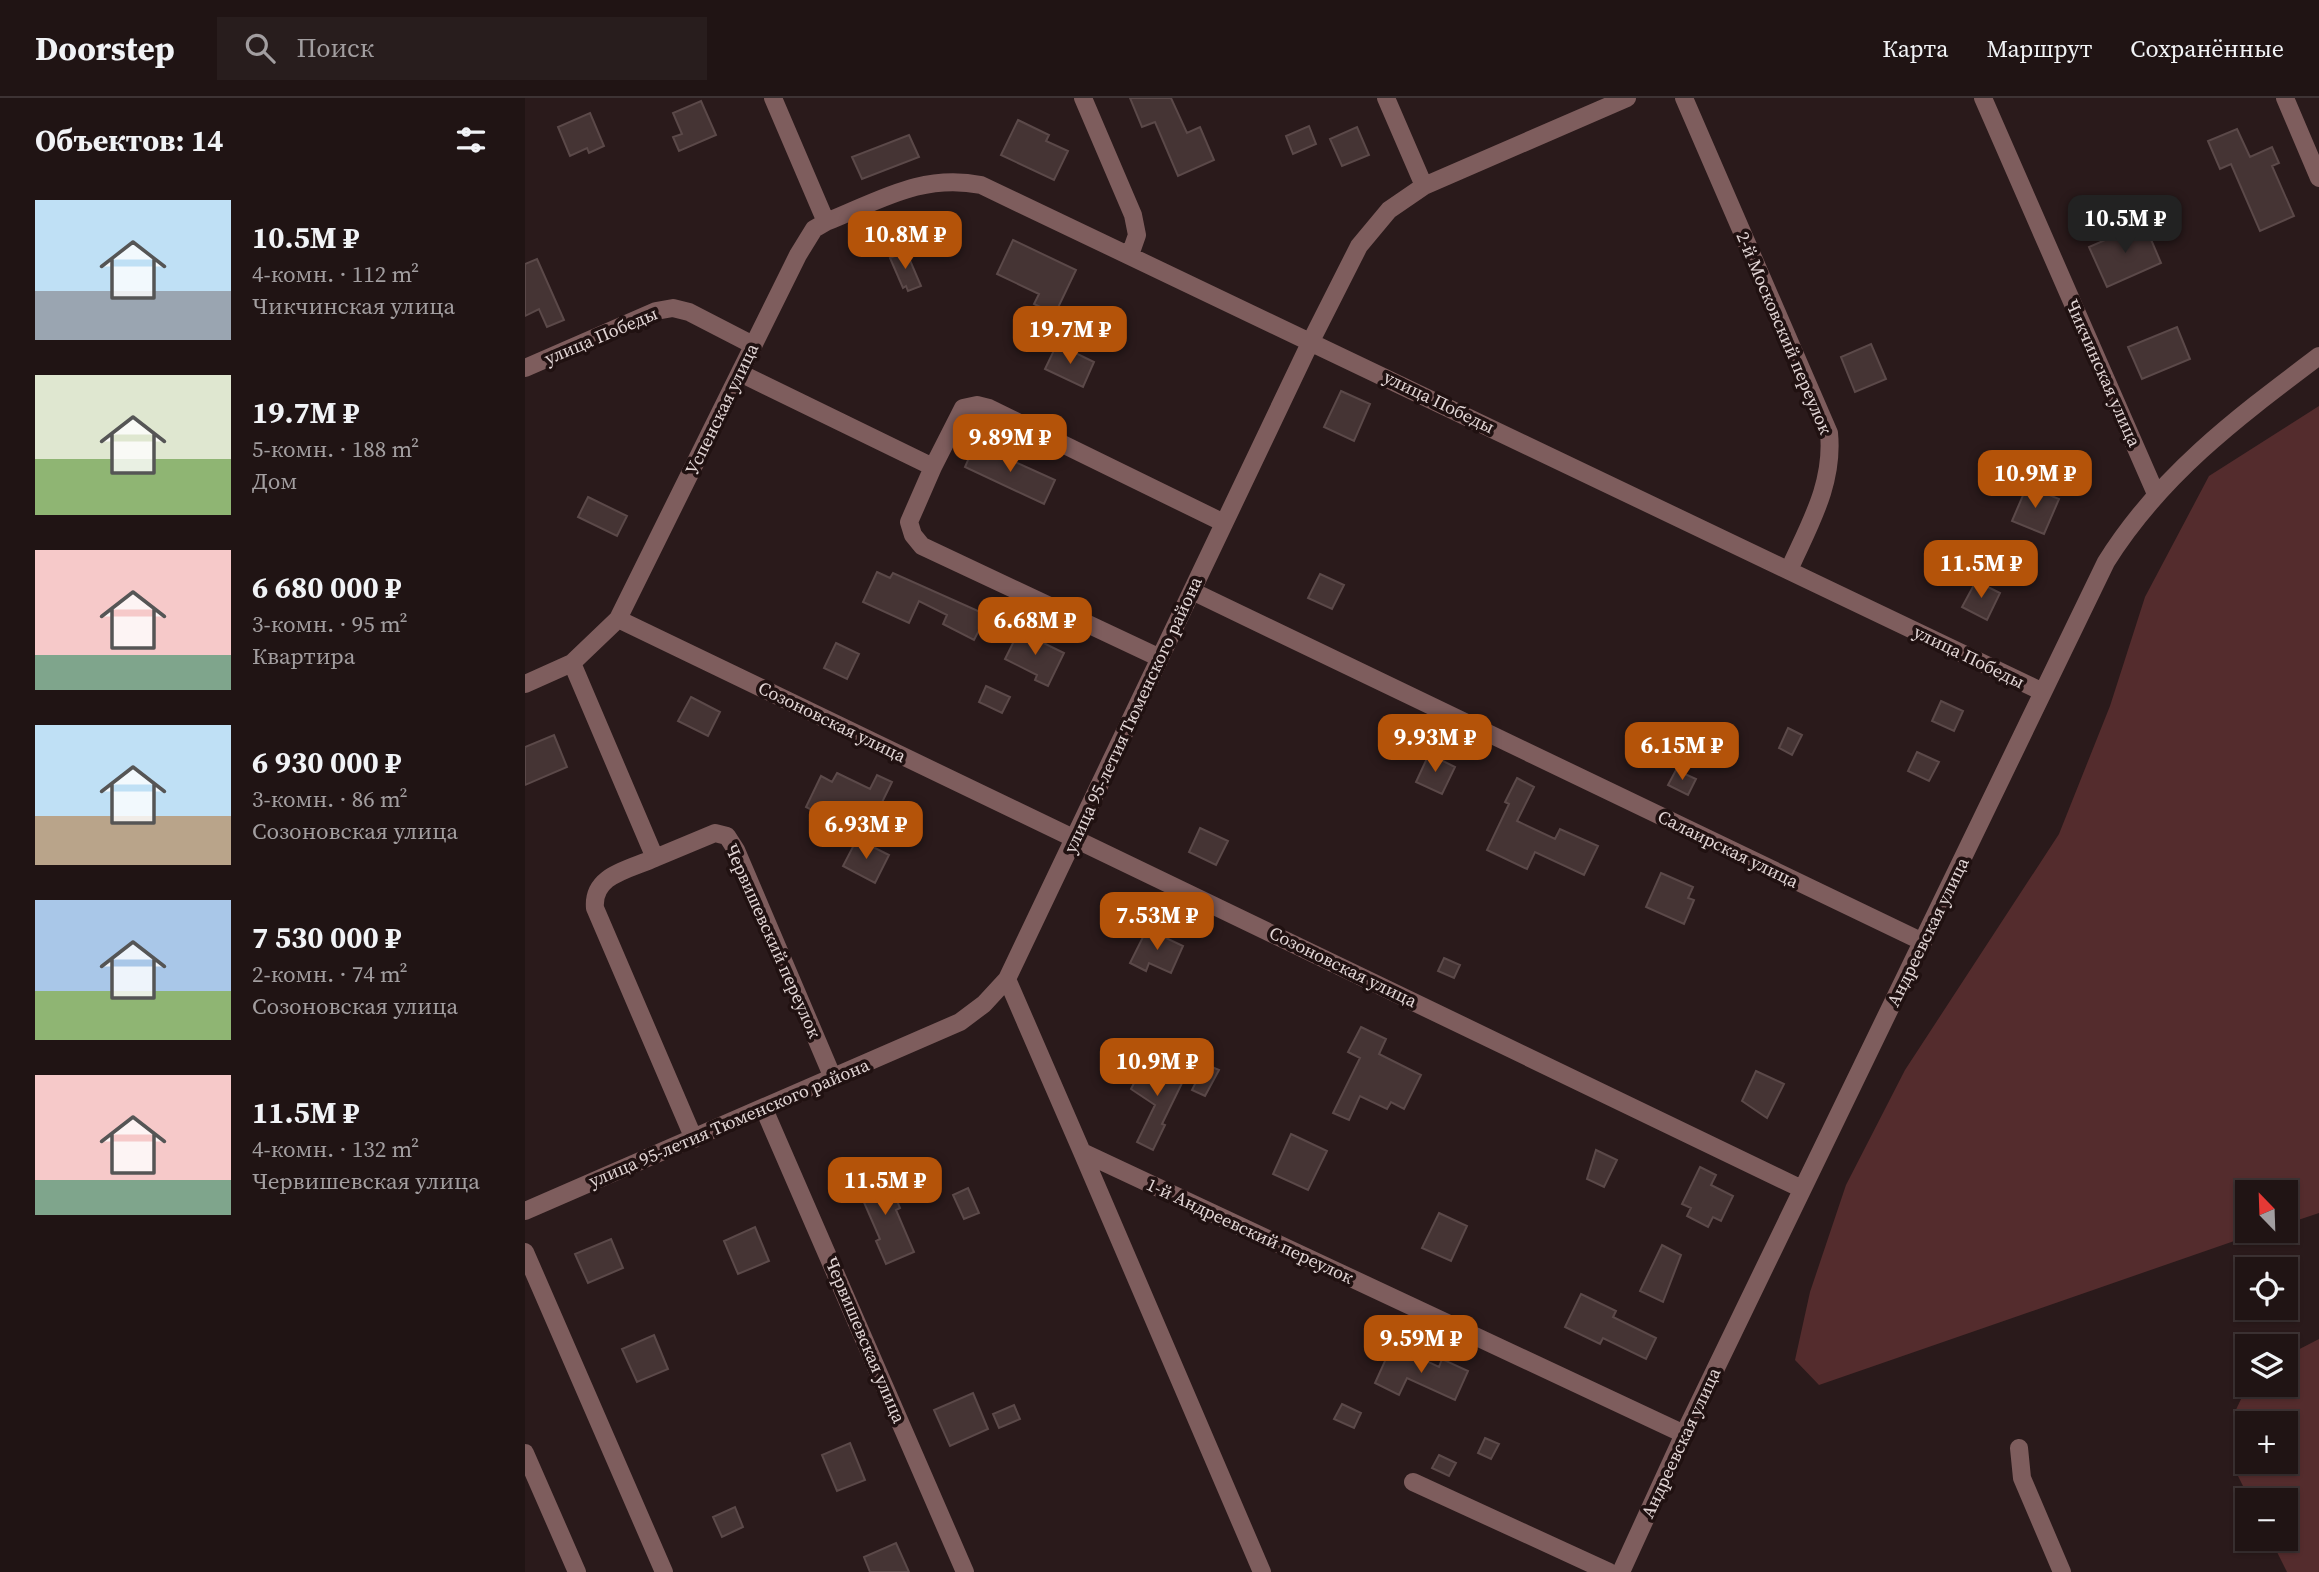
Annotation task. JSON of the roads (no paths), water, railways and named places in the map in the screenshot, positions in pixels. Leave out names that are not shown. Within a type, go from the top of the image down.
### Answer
[{"type":"street","points":[[773,98],[826,222]]},
{"type":"street","points":[[1083,98],[1133,215],[1137,235],[1131,255]]},
{"type":"street","points":[[1386,98],[1425,186]]},
{"type":"street","name":"улица 95-летия Тюменского района","points":[[525,1211],[960,1022],[984,1004],[1007,979],[1311,341],[1359,246],[1389,210],[1425,186],[1627,98]]},
{"type":"street","name":"2-й Московский переулок","points":[[1684,98],[1829,433],[1831,457],[1828,481],[1789,570]]},
{"type":"street","name":"Чикчинская улица","points":[[1983,98],[2156,494]]},
{"type":"street","points":[[2284,98],[2319,178]]},
{"type":"street","name":"улица Победы","points":[[826,222],[916,186],[957,181],[981,186],[1131,255],[2043,692]]},
{"type":"street","name":"Успенская улица","points":[[525,684],[572,663],[618,620],[805,242],[814,229],[826,222]]},
{"type":"street","name":"улица Победы","points":[[525,368],[656,311],[673,307],[753,345]]},
{"type":"street","name":"Андреевская улица","points":[[1621,1572],[1684,1434],[2106,562],[2142,509],[2205,445],[2319,356]]},
{"type":"street","points":[[740,373],[933,467]]},
{"type":"street","points":[[1160,659],[922,546],[913,536],[909,522],[933,467],[963,408],[977,405],[1224,523]]},
{"type":"street","name":"Салаирская улица","points":[[1192,591],[1923,943]]},
{"type":"street","name":"Созоновская улица","points":[[618,620],[1802,1189]]},
{"type":"street","points":[[572,663],[655,858]]},
{"type":"street","name":"Червишевский переулок","points":[[694,1139],[594,908],[593,894],[599,883],[655,858],[715,833],[727,836],[736,850],[833,1078]]},
{"type":"street","points":[[1007,979],[1262,1572]]},
{"type":"street","name":"Червишевская улица","points":[[764,1109],[965,1572]]},
{"type":"street","name":"1-й Андреевский переулок","points":[[1082,1152],[1684,1434]]},
{"type":"street","points":[[525,1252],[664,1572]]},
{"type":"street","points":[[2019,1448],[2022,1478],[2061,1572]]},
{"type":"street","points":[[525,1453],[577,1572]]},
{"type":"street","points":[[1413,1482],[1609,1572]]}]
